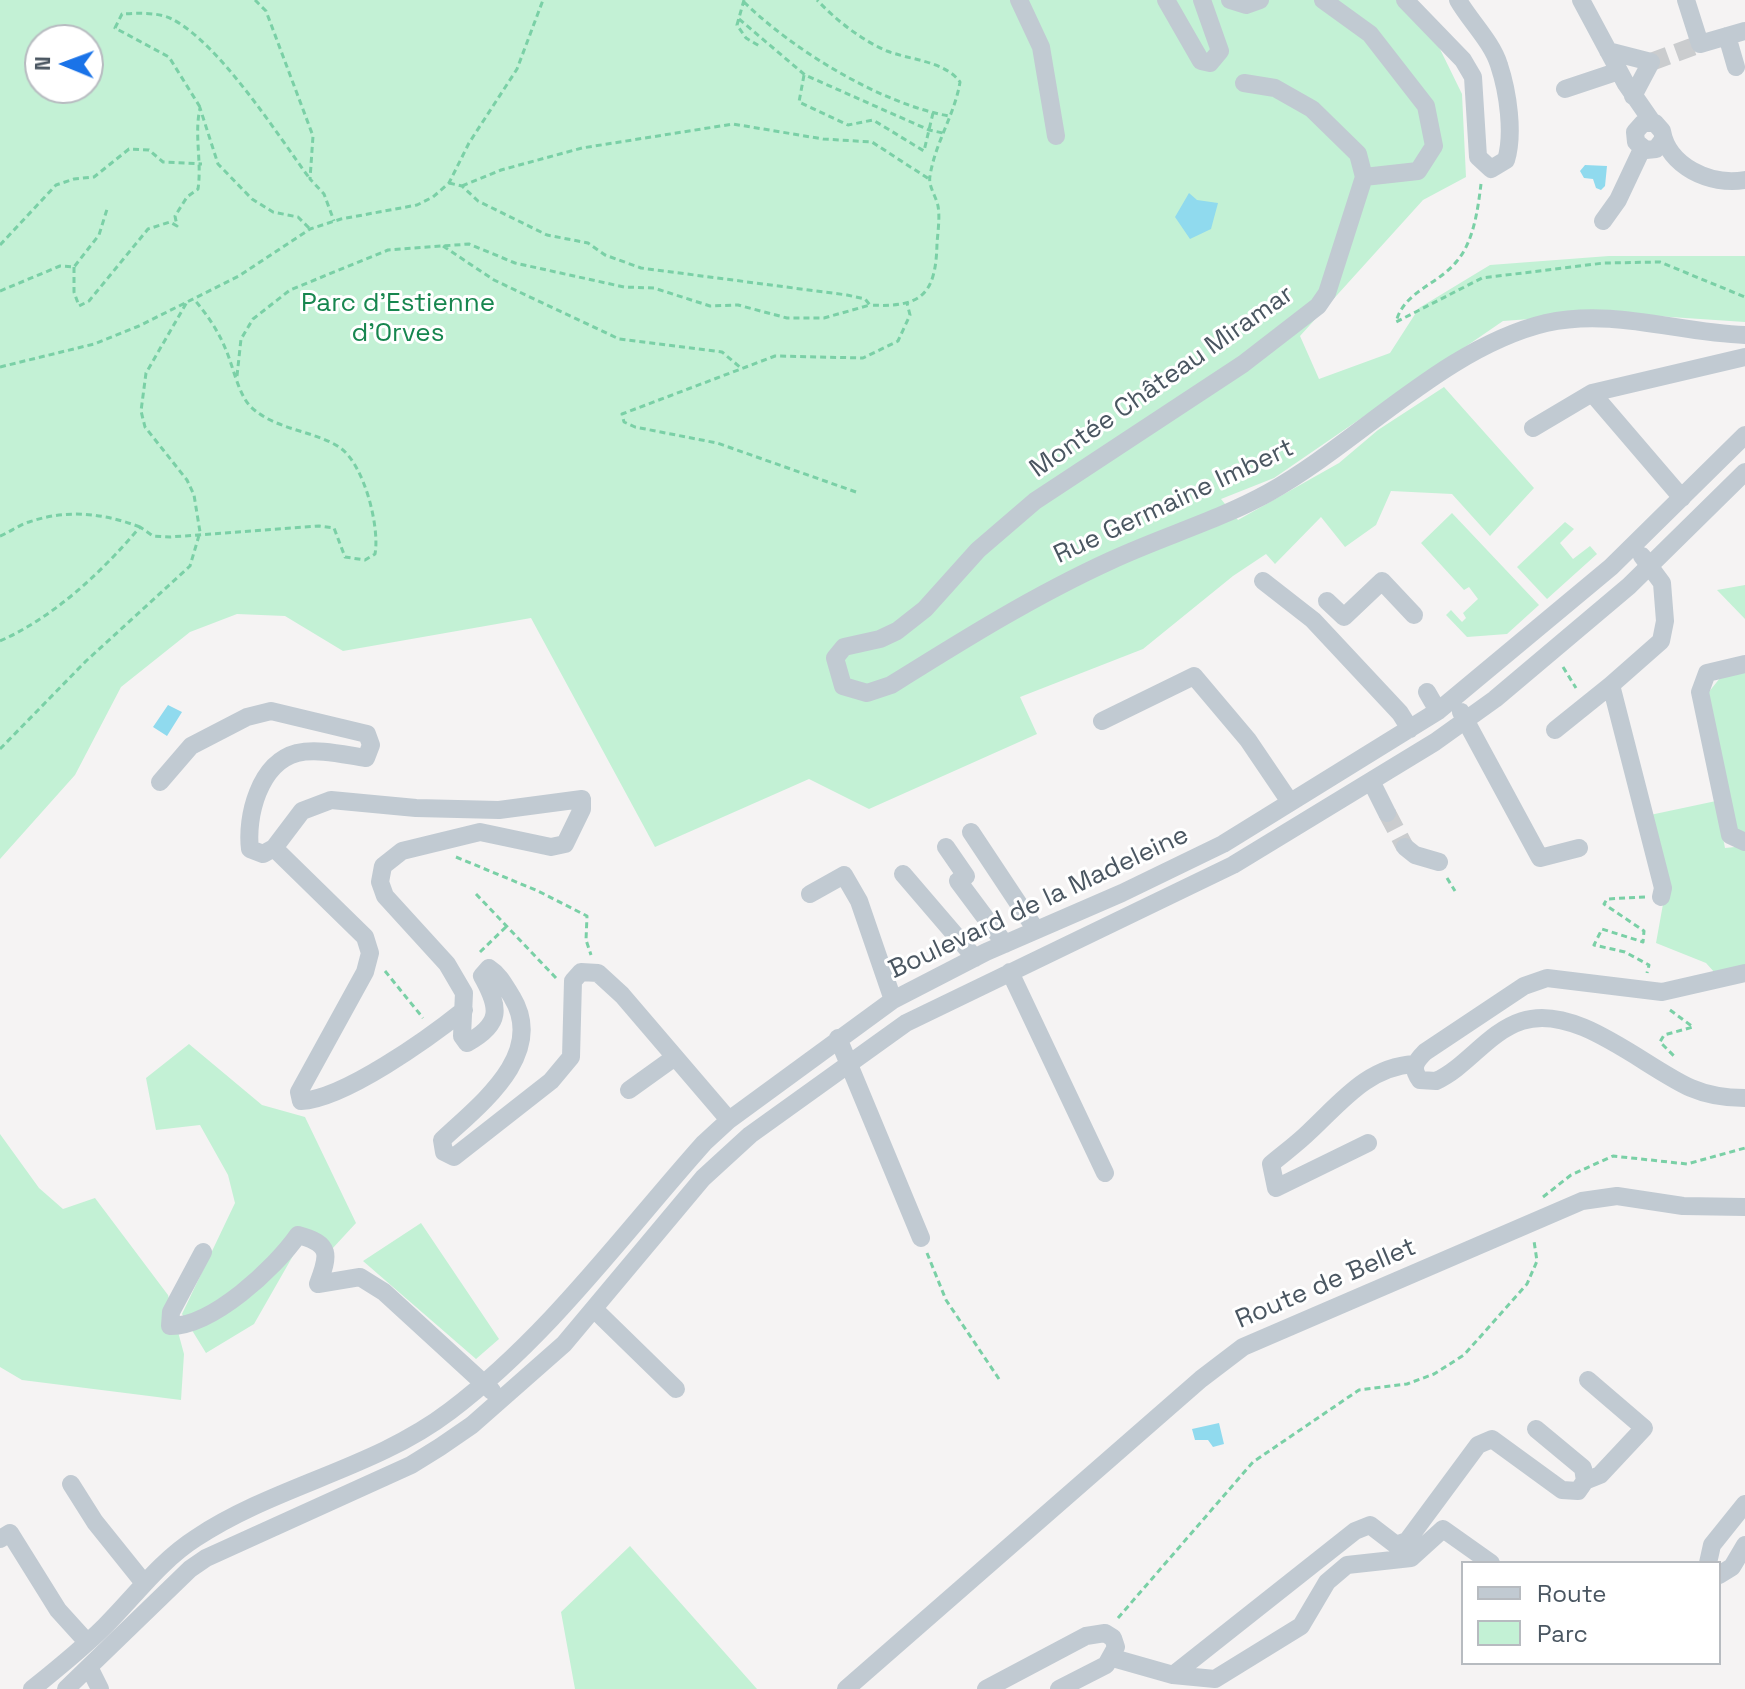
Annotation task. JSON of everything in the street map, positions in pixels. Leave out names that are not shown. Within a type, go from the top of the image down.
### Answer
[{"type":"street","points":[[1019,0],[1041,47],[1056,136]]},
{"type":"street","points":[[1166,0],[1193,50],[1201,61],[1210,63],[1220,51],[1202,0]]},
{"type":"street","points":[[1230,0],[1246,5],[1260,0]]},
{"type":"street","points":[[1244,83],[1275,88],[1312,109],[1358,154],[1364,177],[1418,171],[1434,146],[1426,106],[1370,34],[1323,0]]},
{"type":"street","points":[[1405,0],[1463,60],[1473,77],[1476,147],[1484,164],[1491,169],[1506,160],[1507,108],[1499,63],[1458,0]]},
{"type":"street","points":[[1581,0],[1633,96],[1645,125],[1662,131],[1662,141],[1675,159],[1705,178],[1745,180]]},
{"type":"street","points":[[1686,0],[1700,44],[1736,34],[1736,67]]},
{"type":"street","points":[[1608,51],[1651,62],[1633,96]]},
{"type":"street","points":[[1565,89],[1619,71]]},
{"type":"street","points":[[1645,125],[1636,142],[1642,149],[1656,149],[1662,141]]},
{"type":"street","points":[[1603,221],[1618,200],[1642,149]]},
{"type":"street","name":"Montée Château Miramar","points":[[925,609],[978,550],[1035,501],[1231,373],[1318,306],[1327,293],[1364,177]]},
{"type":"street","name":"Rue Germaine Imbert","points":[[925,609],[897,631],[880,639],[844,647],[835,658],[843,686],[855,693],[867,693],[891,685],[1043,593],[1266,494],[1323,460],[1389,408],[1507,336],[1547,323],[1610,318],[1711,334],[1745,335]]},
{"type":"street","points":[[1533,428],[1592,393],[1745,357]]},
{"type":"street","points":[[1592,393],[1682,498]]},
{"type":"street","name":"Boulevard de la Madeleine","points":[[32,1689],[87,1642],[144,1583],[197,1537],[243,1513],[401,1444],[485,1382],[541,1331],[668,1184],[729,1120],[838,1038],[893,1000],[975,958],[1172,870],[1273,813],[1410,729],[1473,684],[1633,545],[1745,435]]},
{"type":"street","name":"Boulevard de la Madeleine","points":[[66,1689],[190,1569],[251,1536],[411,1465],[472,1425],[595,1310],[686,1199],[734,1148],[850,1063],[906,1023],[1181,892],[1286,834],[1467,720],[1649,566],[1745,472]]},
{"type":"street","points":[[1555,730],[1661,641],[1665,621],[1662,583],[1633,545]]},
{"type":"street","points":[[1263,581],[1313,620],[1400,713],[1410,729]]},
{"type":"street","points":[[1327,601],[1344,617],[1382,581],[1414,615]]},
{"type":"street","points":[[1745,664],[1707,673],[1700,692],[1730,835],[1745,842]]},
{"type":"street","points":[[1460,669],[1473,684]]},
{"type":"street","points":[[1102,721],[1194,676],[1248,740],[1290,802]]},
{"type":"street","points":[[1611,685],[1663,888],[1661,897]]},
{"type":"street","points":[[1427,692],[1467,720],[1540,858],[1579,848]]},
{"type":"street","points":[[160,782],[191,746],[247,717],[271,711],[367,734],[371,745],[366,758],[324,752],[295,754],[272,771],[252,804],[248,832],[250,849],[263,854],[274,848],[302,811],[331,800],[416,808],[499,810],[582,799],[582,809],[565,844],[551,847],[480,832],[402,851],[383,866],[380,882],[385,896],[447,964],[464,993],[462,1036],[467,1043],[485,1033],[495,1017],[496,1005],[482,976],[489,968],[498,973],[519,1008],[520,1050],[505,1079],[442,1140],[444,1152],[454,1157],[551,1081],[571,1057],[573,981],[581,972],[598,973],[622,995],[729,1120]]},
{"type":"street","points":[[1371,781],[1387,813]]},
{"type":"street","points":[[1273,813],[1286,834]]},
{"type":"street","points":[[971,832],[1036,930]]},
{"type":"street","points":[[946,847],[966,876],[958,881],[1005,944]]},
{"type":"street","points":[[1405,847],[1415,855],[1439,862]]},
{"type":"street","points":[[274,848],[365,937],[370,953],[365,972],[299,1092],[301,1101],[316,1101],[388,1063],[464,1010]]},
{"type":"street","points":[[903,874],[975,958]]},
{"type":"street","points":[[810,894],[844,875],[859,901],[893,1000]]},
{"type":"street","points":[[1010,972],[1105,1173]]},
{"type":"street","points":[[1368,1143],[1276,1188],[1271,1164],[1310,1131],[1340,1099],[1384,1069],[1414,1064],[1425,1052],[1536,981],[1562,978],[1644,993],[1677,990],[1745,973]]},
{"type":"street","points":[[1414,1064],[1420,1080],[1436,1081],[1507,1028],[1534,1018],[1549,1018],[1601,1036],[1694,1089],[1745,1098]]},
{"type":"street","points":[[838,1038],[921,1238]]},
{"type":"street","points":[[629,1090],[675,1057]]},
{"type":"street","points":[[668,1184],[686,1199]]},
{"type":"street","name":"Route de Bellet","points":[[846,1689],[1225,1359],[1263,1338],[1582,1201],[1617,1196],[1683,1206],[1745,1207]]},
{"type":"street","points":[[203,1252],[171,1312],[170,1326],[185,1326],[233,1298],[282,1258],[298,1235],[314,1239],[325,1250],[328,1258],[318,1284],[360,1277],[384,1292],[485,1382],[500,1401]]},
{"type":"street","points":[[595,1310],[676,1389]]},
{"type":"street","points":[[1173,1675],[1355,1531],[1370,1525],[1396,1545],[1407,1541],[1478,1445],[1492,1439],[1562,1490],[1578,1491],[1585,1481],[1600,1475],[1644,1428],[1588,1380]]},
{"type":"street","points":[[1536,1429],[1583,1468],[1585,1481]]},
{"type":"street","points":[[71,1484],[95,1522],[144,1583]]},
{"type":"street","points":[[1708,1561],[1712,1545],[1745,1504]]},
{"type":"street","points":[[243,1513],[251,1536]]},
{"type":"street","points":[[1113,1658],[1173,1675],[1215,1679],[1301,1626],[1327,1582],[1347,1565],[1411,1558],[1443,1529],[1488,1561]]},
{"type":"street","points":[[0,1539],[10,1533],[58,1610],[87,1642]]},
{"type":"street","points":[[1721,1574],[1732,1567],[1745,1545]]},
{"type":"street","points":[[986,1689],[1086,1636],[1105,1633],[1113,1638],[1116,1647],[1113,1658],[1059,1689]]},
{"type":"street","points":[[90,1669],[100,1689]]},
{"type":"path","points":[[255,0],[266,11],[313,136],[310,179]]},
{"type":"path","points":[[0,367],[94,344],[239,276],[310,229],[334,221],[417,205],[449,183],[469,143],[517,69],[543,0]]},
{"type":"path","points":[[237,378],[241,339],[253,319],[290,290],[388,250],[469,244],[515,263],[624,287],[654,288],[710,306],[738,305],[787,318],[824,318],[870,305],[899,307],[921,297],[931,285],[936,267],[938,206],[929,179],[949,116],[958,100],[960,82],[955,74],[885,50],[856,34],[817,0]]},
{"type":"path","points":[[761,47],[746,38],[737,25],[744,1],[805,52],[839,73],[933,113],[949,116]]},
{"type":"path","points":[[310,229],[298,217],[273,212],[252,199],[218,164],[200,108],[169,57],[115,28],[122,14],[168,17],[187,28],[265,112],[278,137],[324,194],[334,221]]},
{"type":"path","points":[[739,19],[805,75],[929,130],[943,133]]},
{"type":"path","points":[[805,75],[799,102],[848,125],[873,120],[924,151],[933,113]]},
{"type":"path","points":[[108,206],[99,235],[74,267],[74,292],[79,306],[89,301],[148,229],[170,222],[177,226],[175,216],[187,197],[198,189],[202,164],[200,108]]},
{"type":"path","points":[[462,186],[501,170],[582,148],[733,124],[823,139],[872,142],[929,179]]},
{"type":"path","points":[[0,245],[56,185],[94,177],[129,149],[149,150],[163,162],[202,164]]},
{"type":"path","points":[[1484,164],[1476,218],[1458,261],[1401,305],[1396,322],[1482,278],[1604,263],[1660,262],[1745,297]]},
{"type":"path","points":[[449,183],[462,186],[478,201],[513,220],[547,235],[588,243],[605,255],[641,268],[847,295],[865,299],[870,305]]},
{"type":"path","points":[[443,246],[494,280],[619,339],[722,352],[741,368]]},
{"type":"path","points":[[0,291],[60,266],[74,267]]},
{"type":"path","points":[[0,536],[27,523],[80,512],[108,516],[140,527],[153,536],[319,526],[334,528],[345,557],[365,560],[375,554],[377,541],[371,506],[361,478],[341,448],[286,426],[250,406],[212,320],[194,299]]},
{"type":"path","points":[[0,749],[86,661],[190,566],[200,532],[194,495],[187,480],[145,427],[141,411],[146,373],[187,302]]},
{"type":"path","points":[[856,492],[717,443],[624,422],[622,414],[775,356],[821,355],[845,359],[882,351],[898,341],[910,315],[907,303]]},
{"type":"path","points":[[0,641],[38,622],[88,582],[140,527]]},
{"type":"path","points":[[1553,650],[1586,705]]},
{"type":"path","points":[[440,842],[451,855],[538,891],[587,916],[586,940],[598,973]]},
{"type":"path","points":[[476,894],[565,987]]},
{"type":"path","points":[[1644,993],[1649,965],[1625,952],[1594,945],[1602,929],[1643,942],[1644,931],[1604,904],[1607,899],[1661,897]]},
{"type":"path","points":[[480,951],[508,925]]},
{"type":"path","points":[[370,953],[435,1033]]},
{"type":"path","points":[[1681,1005],[1666,1007],[1693,1027],[1664,1035],[1660,1042],[1682,1064]]},
{"type":"path","points":[[1536,1202],[1571,1175],[1613,1156],[1687,1164],[1745,1148]]},
{"type":"path","points":[[1105,1633],[1253,1462],[1359,1390],[1407,1384],[1434,1374],[1464,1355],[1527,1284],[1537,1261],[1533,1235],[1521,1227]]},
{"type":"path","points":[[921,1238],[946,1300],[999,1379]]},
{"type":"green space","name":"Parc d'Estienne d'Orves","points":[[0,0],[1416,0],[1462,94],[1466,177],[1423,200],[1300,336],[1319,379],[1390,353],[1419,308],[1490,265],[1609,256],[1745,256],[1745,322],[1611,313],[1503,321],[1274,478],[1221,499],[1238,520],[1339,463],[1378,430],[1444,387],[1534,488],[1490,536],[1452,494],[1391,491],[1376,525],[1345,547],[1321,517],[1275,564],[1266,554],[1233,576],[1143,649],[1020,697],[1037,734],[869,809],[809,779],[655,847],[531,618],[343,651],[285,616],[237,614],[190,632],[121,687],[75,775],[0,859]]},
{"type":"green space","points":[[1452,513],[1539,605],[1507,634],[1467,637],[1446,615],[1451,610],[1462,622],[1466,618],[1463,613],[1478,599],[1469,587],[1464,590],[1421,543]]},
{"type":"green space","points":[[1565,522],[1574,529],[1560,543],[1573,559],[1590,546],[1597,554],[1547,599],[1517,567]]},
{"type":"green space","points":[[1745,585],[1745,619],[1717,590]]},
{"type":"green space","points":[[1745,672],[1745,837],[1738,834],[1708,693],[1720,678]]},
{"type":"green space","points":[[1716,801],[1725,848],[1745,846],[1745,965],[1715,973],[1706,963],[1656,943],[1665,893],[1650,815]]},
{"type":"green space","points":[[189,1044],[262,1105],[305,1117],[356,1223],[332,1249],[306,1233],[254,1324],[206,1353],[182,1314],[235,1203],[228,1175],[200,1125],[156,1130],[146,1078]]},
{"type":"green space","points":[[0,1134],[39,1188],[63,1209],[95,1198],[168,1295],[184,1354],[181,1400],[22,1380],[0,1367]]},
{"type":"green space","points":[[421,1223],[499,1339],[476,1359],[363,1261]]},
{"type":"green space","points":[[630,1546],[757,1689],[575,1689],[561,1612]]},
{"type":"water","points":[[1585,165],[1607,166],[1605,186],[1601,190],[1596,188],[1593,179],[1584,178],[1580,171]]},
{"type":"water","points":[[1189,193],[1197,200],[1218,203],[1211,229],[1190,239],[1175,217]]},
{"type":"water","points":[[168,705],[182,712],[167,736],[153,727]]},
{"type":"water","points":[[1219,1423],[1224,1444],[1213,1447],[1208,1440],[1195,1440],[1192,1429]]},
{"type":"tunnel","points":[[1651,62],[1700,44]]},
{"type":"tunnel","points":[[1387,813],[1405,847]]}]
